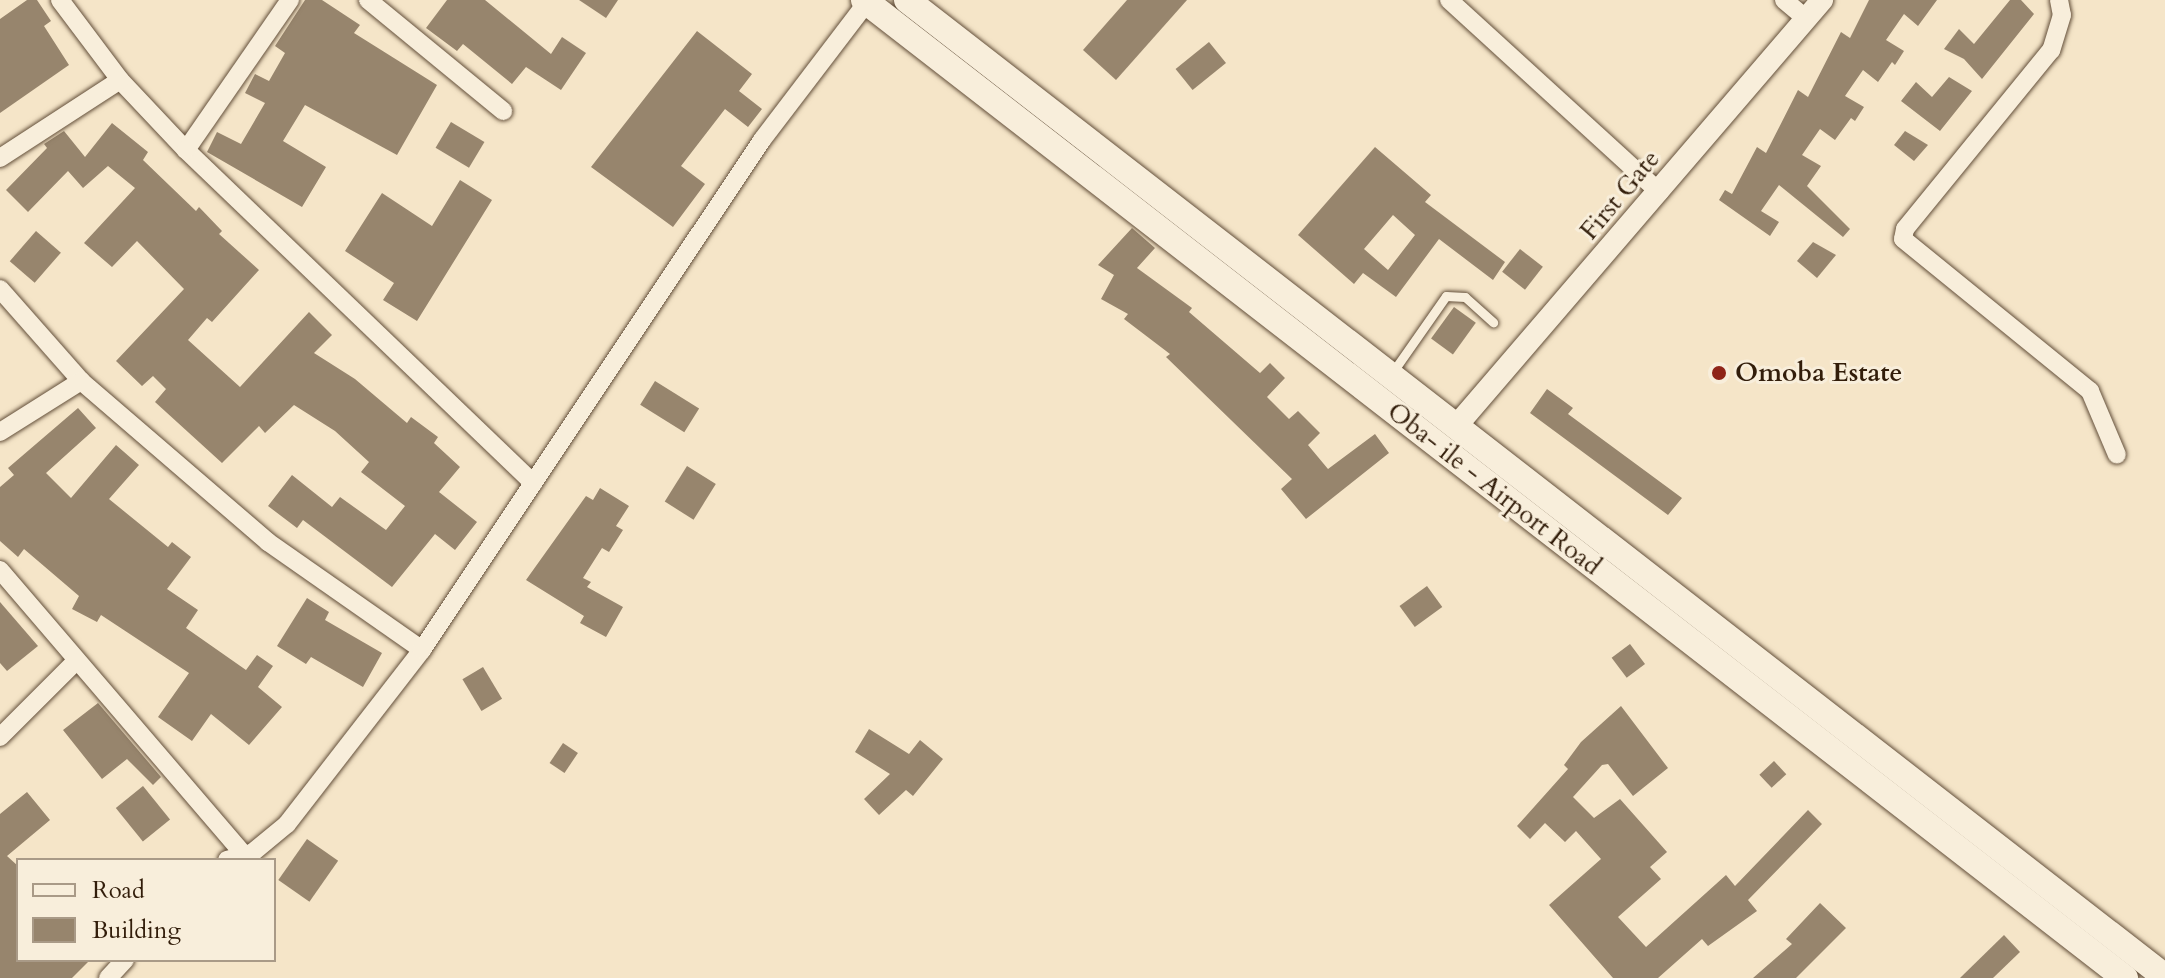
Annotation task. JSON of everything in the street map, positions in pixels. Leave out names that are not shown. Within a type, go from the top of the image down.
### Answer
[{"type":"main road","name":"Oba- ile - Airport Road","points":[[907,0],[1458,424],[2165,977]]},
{"type":"main road","name":"Oba- ile - Airport Road","points":[[866,1],[2125,978]]},
{"type":"main road","points":[[1818,741],[1834,719]]},
{"type":"street","points":[[60,0],[120,80],[186,150],[533,483]]},
{"type":"street","points":[[186,150],[290,0]]},
{"type":"street","points":[[368,0],[503,111]]},
{"type":"street","points":[[1449,0],[1659,192]]},
{"type":"street","points":[[1784,0],[1807,19]]},
{"type":"street","name":"First Gate","points":[[1458,424],[1822,0]]},
{"type":"street","points":[[2059,0],[2062,15],[2051,50],[1905,229],[1903,239],[2090,391],[2117,455]]},
{"type":"street","points":[[0,570],[236,858],[287,824],[323,782],[422,650],[762,140],[866,1]]},
{"type":"street","points":[[0,158],[120,80]]},
{"type":"street","points":[[0,289],[81,381],[268,542],[422,650]]},
{"type":"street","points":[[0,432],[81,381]]},
{"type":"street","points":[[0,737],[75,662]]},
{"type":"street","points":[[108,978],[123,962]]},
{"type":"lane","points":[[1392,373],[1446,296],[1465,297],[1493,322]]},
{"type":"building","points":[[27,0],[37,0],[51,21],[44,26],[69,65],[0,113],[0,19]]},
{"type":"building","points":[[305,0],[322,0],[360,25],[354,33],[437,85],[397,155],[305,105],[283,141],[326,167],[302,207],[207,152],[217,132],[241,144],[265,103],[245,93],[255,74],[269,81],[285,53],[275,46]]},
{"type":"building","points":[[447,0],[485,0],[551,54],[562,37],[586,53],[561,90],[526,67],[512,84],[463,44],[457,51],[426,28]]},
{"type":"building","points":[[579,0],[618,0],[606,18]]},
{"type":"building","points":[[1127,0],[1187,0],[1116,80],[1083,50]]},
{"type":"building","points":[[1869,0],[1937,0],[1918,26],[1904,14],[1886,40],[1904,51],[1895,65],[1892,62],[1878,82],[1863,70],[1845,96],[1864,107],[1855,121],[1851,118],[1835,140],[1820,129],[1802,155],[1821,166],[1807,186],[1850,229],[1843,237],[1779,185],[1761,211],[1779,222],[1770,236],[1719,200],[1725,190],[1732,194],[1757,147],[1766,153],[1798,90],[1808,97],[1841,32],[1850,38]]},
{"type":"building","points":[[2010,0],[2021,0],[2034,14],[1982,79],[1964,59],[1944,49],[1959,29],[1974,44]]},
{"type":"building","points":[[697,31],[752,74],[739,91],[762,109],[748,127],[725,109],[681,166],[705,184],[673,227],[591,167]]},
{"type":"building","points":[[1209,42],[1226,63],[1193,90],[1176,69]]},
{"type":"building","points":[[1949,77],[1972,91],[1940,131],[1901,101],[1916,82],[1932,97]]},
{"type":"building","points":[[451,122],[484,142],[469,168],[436,148]]},
{"type":"building","points":[[112,123],[148,152],[143,160],[196,211],[199,207],[222,231],[219,234],[259,270],[212,322],[207,318],[188,340],[240,387],[309,312],[332,335],[314,353],[355,379],[407,423],[411,417],[438,437],[434,443],[460,467],[439,492],[477,522],[455,550],[435,534],[392,587],[303,520],[297,528],[268,506],[292,475],[332,507],[340,497],[386,530],[405,506],[361,472],[369,462],[335,431],[294,405],[265,433],[259,426],[222,463],[155,402],[166,389],[153,376],[142,386],[116,361],[184,289],[137,241],[112,267],[84,243],[135,188],[108,166],[83,188],[68,171],[28,212],[6,190],[47,148],[44,144],[64,131],[85,157]]},
{"type":"building","points":[[1905,131],[1928,145],[1914,161],[1894,145]]},
{"type":"building","points":[[1375,147],[1431,195],[1425,202],[1505,262],[1493,280],[1439,239],[1396,297],[1363,273],[1354,284],[1298,235]],"holes":[[[1393,215],[1415,235],[1388,270],[1364,249]]]},
{"type":"building","points":[[460,180],[492,200],[417,321],[383,300],[394,283],[345,251],[382,193],[432,226]]},
{"type":"building","points":[[1132,228],[1155,248],[1137,268],[1192,308],[1189,312],[1260,373],[1270,363],[1285,378],[1267,397],[1289,419],[1298,411],[1320,433],[1308,445],[1328,469],[1375,434],[1389,453],[1306,519],[1281,489],[1292,479],[1166,357],[1170,354],[1124,319],[1128,314],[1101,299],[1114,275],[1098,265]]},
{"type":"building","points":[[36,231],[61,253],[35,283],[10,261]]},
{"type":"building","points":[[1813,242],[1836,255],[1817,278],[1797,261]]},
{"type":"building","points":[[1520,249],[1543,267],[1525,290],[1502,272]]},
{"type":"building","points":[[1454,307],[1476,323],[1453,354],[1431,339]]},
{"type":"building","points":[[655,381],[699,409],[684,432],[640,405]]},
{"type":"building","points":[[1547,389],[1573,408],[1568,414],[1682,498],[1668,515],[1530,413]]},
{"type":"building","points":[[78,408],[96,428],[46,473],[71,498],[116,445],[139,465],[109,499],[168,547],[172,542],[191,557],[167,589],[198,610],[186,628],[246,670],[257,655],[273,666],[258,687],[282,707],[249,745],[211,714],[192,741],[158,717],[189,673],[101,615],[97,622],[72,609],[79,596],[24,549],[18,557],[0,541],[0,487],[14,475],[8,468]]},
{"type":"building","points":[[687,466],[716,484],[694,520],[665,502]]},
{"type":"building","points":[[600,488],[629,506],[616,526],[623,530],[609,552],[602,548],[583,578],[591,582],[587,587],[623,607],[606,637],[580,623],[584,616],[526,580],[586,496],[593,500]]},
{"type":"building","points":[[1427,586],[1442,607],[1415,627],[1399,606]]},
{"type":"building","points":[[307,598],[329,612],[325,620],[382,653],[363,687],[311,657],[306,664],[277,646]]},
{"type":"building","points":[[0,602],[38,646],[7,671],[0,663]]},
{"type":"building","points":[[1630,644],[1645,664],[1627,678],[1612,658]]},
{"type":"building","points":[[483,667],[502,699],[481,711],[462,679]]},
{"type":"building","points":[[98,703],[161,777],[153,785],[127,759],[102,779],[63,730]]},
{"type":"building","points":[[1621,706],[1668,768],[1633,796],[1608,764],[1602,765],[1573,797],[1594,818],[1620,799],[1667,852],[1650,867],[1661,879],[1618,917],[1646,947],[1726,875],[1735,886],[1808,810],[1822,824],[1748,900],[1757,911],[1708,946],[1702,939],[1658,978],[1613,978],[1549,905],[1601,859],[1576,831],[1565,842],[1545,823],[1530,839],[1517,826],[1568,769],[1564,765],[1581,742]]},
{"type":"building","points":[[869,729],[909,754],[920,740],[943,759],[913,796],[906,790],[879,815],[864,799],[890,774],[855,752]]},
{"type":"building","points":[[563,743],[578,753],[565,773],[550,763]]},
{"type":"building","points":[[1774,761],[1786,774],[1772,788],[1759,775]]},
{"type":"building","points":[[143,786],[170,819],[143,841],[116,808]]},
{"type":"building","points":[[27,792],[50,820],[7,856],[16,864],[16,962],[88,962],[72,978],[0,978],[0,814]]},
{"type":"building","points":[[307,839],[338,861],[309,902],[278,880]]},
{"type":"building","points":[[1820,903],[1846,928],[1796,978],[1753,978],[1792,944],[1786,939]]},
{"type":"building","points":[[2004,935],[2020,952],[1993,978],[1960,978]]},
{"type":"place","name":"Omoba Estate","points":[[1719,373]]}]
